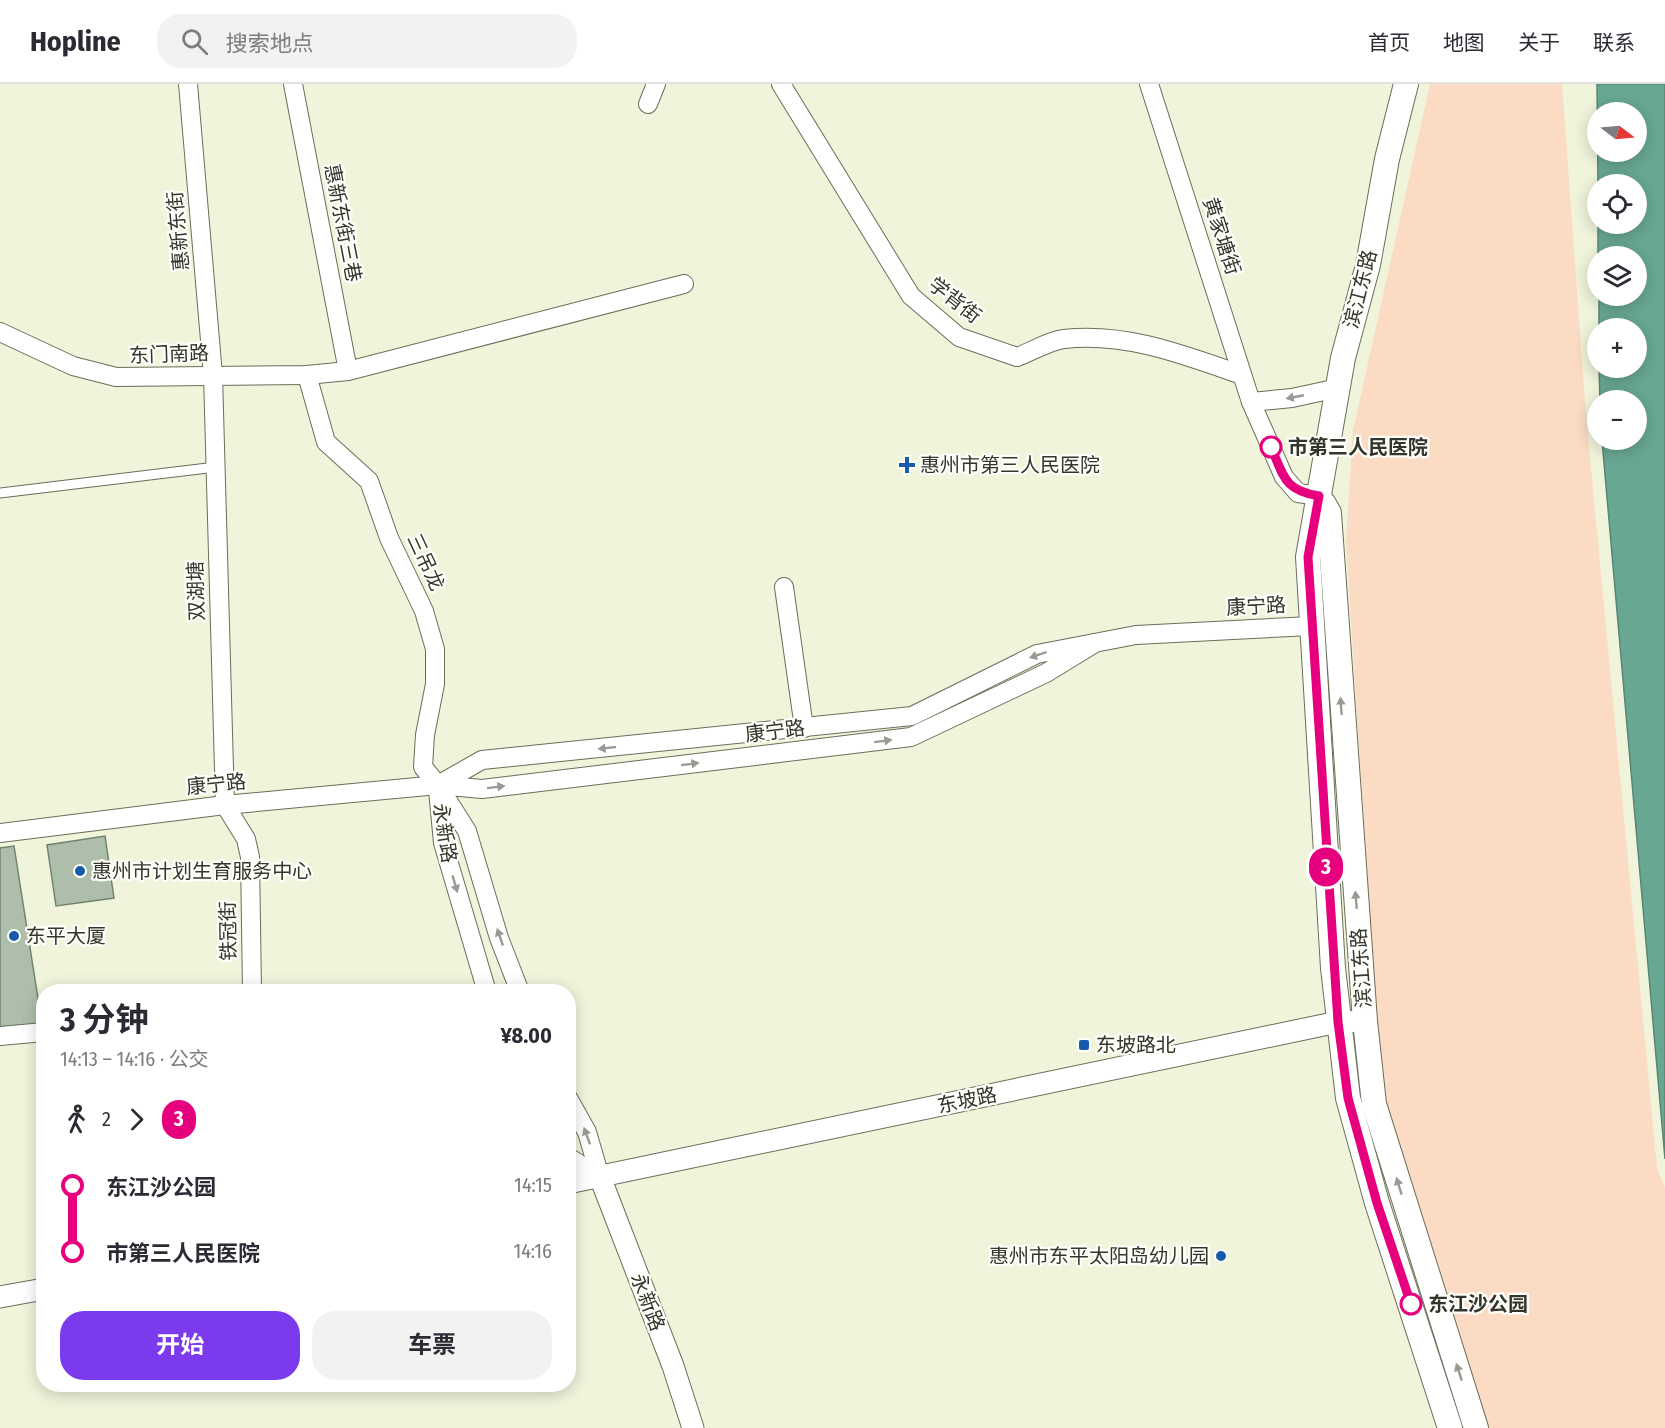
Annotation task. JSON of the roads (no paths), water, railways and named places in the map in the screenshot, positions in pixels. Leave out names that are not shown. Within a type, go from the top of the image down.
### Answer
[{"type":"main road","name":"滨江东路","points":[[1406,84],[1387,159],[1368,265],[1338,388],[1308,557],[1338,1022],[1348,1098],[1377,1203],[1450,1428]]},
{"type":"main road","name":"滨江东路","points":[[1319,496],[1329,513],[1365,1021],[1374,1104],[1476,1428]]},
{"type":"street","name":"惠新东街","points":[[188,84],[213,375]]},
{"type":"street","name":"惠新东街三巷","points":[[293,84],[348,371]]},
{"type":"street","points":[[648,104],[656,84]]},
{"type":"street","name":"学背街","points":[[781,84],[911,296],[959,337],[1017,357],[1062,340],[1112,338],[1170,350],[1242,375]]},
{"type":"street","name":"黄家塘街","points":[[1149,84],[1251,402],[1284,477],[1298,492],[1319,496]]},
{"type":"street","name":"东门南路","points":[[0,332],[73,366],[104,376],[140,379],[213,375],[307,375],[348,371],[684,284]]},
{"type":"street","name":"双湖塘","points":[[213,375],[225,806]]},
{"type":"street","name":"三吊龙","points":[[307,375],[326,442],[369,481],[389,538],[424,611],[435,650],[435,684],[423,767],[438,785]]},
{"type":"street","points":[[1251,402],[1292,398],[1338,388]]},
{"type":"street","points":[[783,588],[804,728]]},
{"type":"street","name":"康宁路","points":[[438,785],[482,760],[912,716],[1037,654],[1136,635],[1311,626]]},
{"type":"street","name":"康宁路","points":[[0,833],[225,806],[438,785],[482,789],[911,737],[1046,673],[1095,643]]},
{"type":"street","name":"永新路","points":[[438,785],[443,843],[485,984]]},
{"type":"street","name":"永新路","points":[[438,785],[467,831],[500,938],[517,984]]},
{"type":"street","name":"铁冠街","points":[[225,806],[246,839],[250,857],[252,984]]},
{"type":"street","name":"东坡路","points":[[576,1182],[1338,1022],[1365,1021]]},
{"type":"street","points":[[0,1036],[36,1033]]},
{"type":"street","name":"永新路","points":[[576,1112],[587,1132],[600,1177],[673,1366],[693,1428]]},
{"type":"street","points":[[576,1162],[600,1177]]},
{"type":"street","points":[[0,1298],[36,1291]]},
{"type":"lane","points":[[0,493],[216,467]]},
{"type":"water","points":[[1597,84],[1665,84],[1665,1159],[1603,450],[1647,450],[1647,390],[1600,390],[1599,378],[1647,378],[1647,318],[1599,318],[1599,306],[1647,306],[1647,246],[1598,246],[1598,234],[1647,234],[1647,174],[1598,174],[1598,162],[1647,162],[1647,102],[1597,102]]},
{"type":"place","name":"市第三人民医院","points":[[1271,447]]},
{"type":"place","name":"惠州市第三人民医院","points":[[907,465]]},
{"type":"place","name":"惠州市计划生育服务中心","points":[[80,871]]},
{"type":"place","name":"东平大厦","points":[[14,936]]},
{"type":"place","name":"东坡路北","points":[[1084,1045]]},
{"type":"place","name":"惠州市东平太阳岛幼儿园","points":[[1221,1256]]},
{"type":"place","name":"东江沙公园","points":[[1411,1304]]}]
